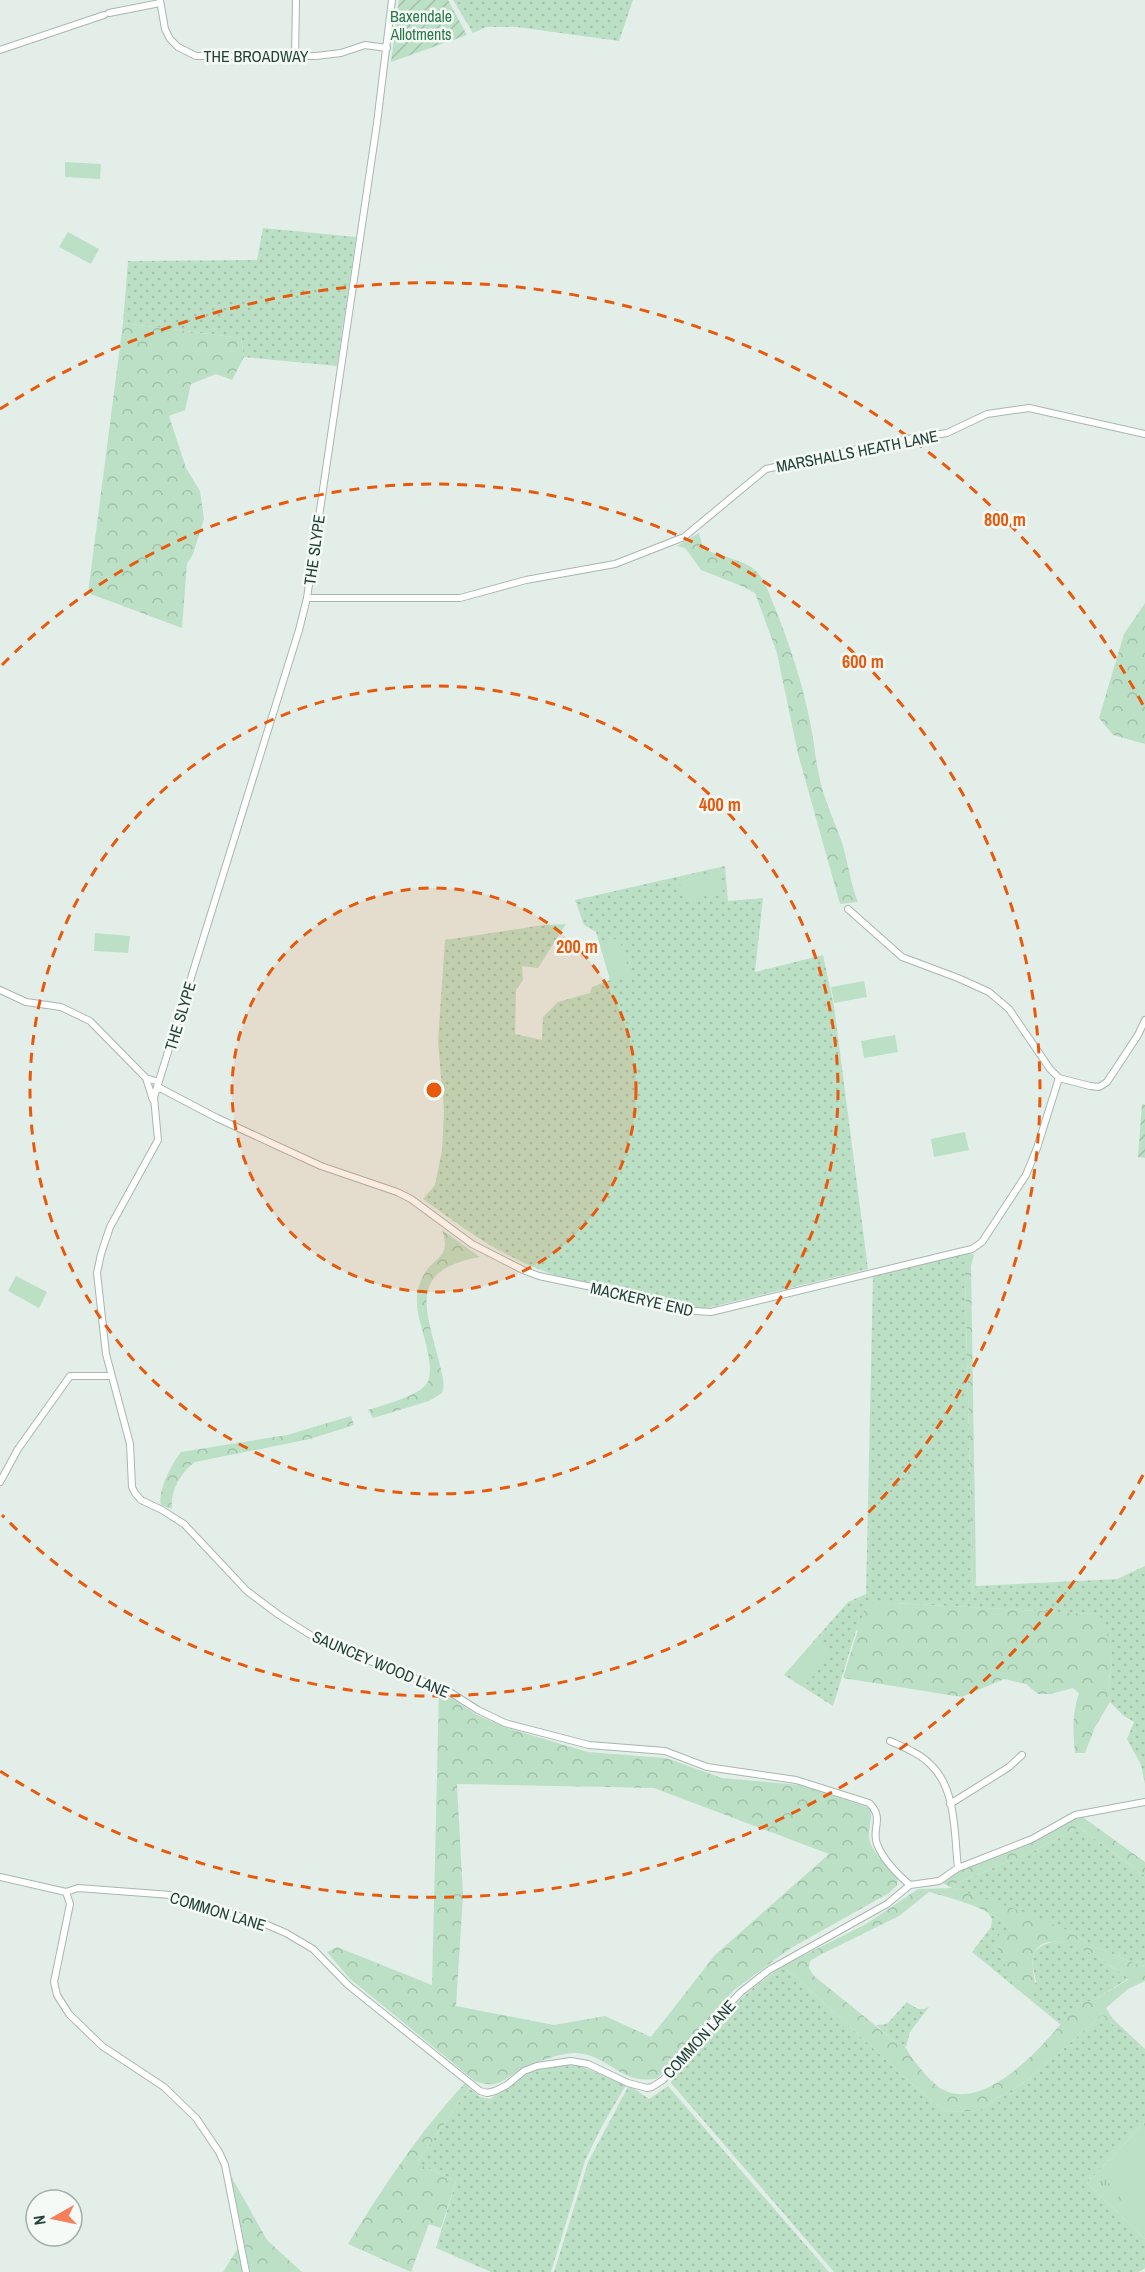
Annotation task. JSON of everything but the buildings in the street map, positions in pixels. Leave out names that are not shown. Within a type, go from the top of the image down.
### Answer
[{"type":"street","points":[[295,57],[296,0]]},
{"type":"street","name":"THE SLYPE","points":[[159,1084],[296,641],[307,598],[387,48],[392,0]]},
{"type":"street","points":[[0,50],[107,14],[160,1]]},
{"type":"street","name":"THE BROADWAY","points":[[160,1],[165,29],[170,39],[185,52],[208,57],[328,56],[369,44],[387,48]]},
{"type":"street","name":"MARSHALLS HEATH LANE","points":[[307,598],[454,599],[526,580],[615,564],[684,537],[766,469],[894,441],[947,433],[987,414],[1029,408],[1145,434]]},
{"type":"street","points":[[848,909],[902,957],[989,992],[1009,1009],[1050,1069],[1059,1078],[1099,1087],[1107,1083],[1145,1020]]},
{"type":"street","points":[[0,990],[26,1002],[61,1007],[90,1021],[147,1078]]},
{"type":"street","name":"MACKERYE END","points":[[147,1078],[217,1118],[321,1166],[411,1199],[472,1244],[522,1270],[679,1310],[698,1312],[711,1312],[959,1252],[979,1245],[1026,1175],[1059,1078]]},
{"type":"street","name":"SAUNCEY WOOD LANE","points":[[147,1078],[154,1100],[158,1140],[110,1227],[97,1273],[110,1376],[123,1413],[130,1444],[132,1487],[141,1500],[184,1524],[247,1591],[323,1643],[448,1691],[478,1710],[505,1723],[589,1745],[665,1751],[707,1767],[796,1780],[869,1803],[876,1809],[876,1842],[896,1873],[910,1885]]},
{"type":"street","name":"SAUNCEY WOOD LANE","points":[[154,1100],[159,1084]]},
{"type":"street","points":[[0,1482],[18,1449],[70,1376],[110,1376]]},
{"type":"street","points":[[890,1741],[920,1756],[930,1764],[944,1782],[950,1804],[958,1868]]},
{"type":"street","points":[[950,1804],[1010,1767],[1022,1755]]},
{"type":"street","points":[[910,1885],[939,1881],[958,1868],[1032,1839],[1075,1815],[1145,1802]]},
{"type":"street","points":[[0,1877],[66,1892],[70,1904],[54,1982],[57,1995],[69,2014],[102,2046],[164,2087],[196,2118],[225,2165],[246,2272]]},
{"type":"street","name":"COMMON LANE","points":[[66,1892],[78,1888],[171,1895],[265,1924],[286,1933],[313,1949],[348,1985],[480,2091],[487,2093],[507,2085],[530,2068],[571,2061],[588,2064],[628,2083],[647,2088],[652,2087],[663,2080],[709,2025],[741,1992],[769,1970],[887,1904],[910,1885]]},
{"type":"green space","name":"Baxendale Allotments","points":[[399,0],[448,0],[467,35],[391,62]]},
{"type":"green space","points":[[453,0],[633,0],[619,41],[517,27],[486,27],[473,33]]},
{"type":"green space","points":[[65,162],[101,164],[100,179],[65,177]]},
{"type":"green space","points":[[263,228],[356,237],[337,366],[244,357],[241,338],[123,323],[128,261],[257,260]]},
{"type":"green space","points":[[68,232],[99,249],[91,264],[59,247]]},
{"type":"green space","points":[[123,323],[241,338],[244,357],[232,380],[216,374],[191,384],[185,410],[169,416],[186,468],[200,491],[204,519],[193,554],[187,564],[182,628],[88,593]]},
{"type":"green space","points":[[699,533],[703,548],[752,568],[768,589],[799,676],[811,725],[820,780],[841,840],[858,902],[840,904],[798,754],[777,653],[755,593],[701,570],[685,548],[677,546]]},
{"type":"green space","points":[[1145,603],[1145,744],[1113,735],[1099,718],[1124,634]]},
{"type":"green space","points":[[725,866],[728,901],[763,898],[755,972],[823,955],[834,1006],[868,1269],[707,1308],[697,1308],[627,1288],[567,1278],[540,1270],[488,1243],[423,1199],[435,1185],[442,1151],[444,1111],[438,1041],[445,940],[544,925],[566,924],[538,968],[522,966],[523,980],[516,990],[515,1034],[542,1040],[543,1017],[558,1002],[590,993],[592,987],[610,980],[596,932],[584,925],[575,900]]},
{"type":"green space","points":[[718,871],[723,892],[684,901],[679,880]]},
{"type":"green space","points":[[95,933],[130,936],[128,953],[94,951]]},
{"type":"green space","points":[[619,938],[631,976],[611,981],[600,944]]},
{"type":"green space","points":[[864,981],[867,997],[834,1003],[831,987]]},
{"type":"green space","points":[[895,1035],[898,1052],[864,1058],[861,1041]]},
{"type":"green space","points":[[1142,1104],[1145,1105],[1145,1158],[1138,1157]]},
{"type":"green space","points":[[965,1132],[969,1150],[934,1157],[931,1139]]},
{"type":"green space","points":[[442,1230],[480,1257],[457,1263],[441,1271],[432,1281],[427,1294],[429,1324],[443,1377],[442,1393],[429,1401],[373,1418],[368,1410],[409,1396],[427,1383],[430,1366],[418,1313],[417,1294],[424,1274],[444,1250],[445,1241]]},
{"type":"green space","points":[[969,1253],[965,1265],[965,1277],[973,1596],[975,1597],[975,1586],[1117,1579],[1145,1566],[1145,1784],[1141,1765],[1127,1739],[1134,1722],[1110,1702],[1108,1685],[1112,1663],[1096,1614],[893,1603],[856,1631],[833,1706],[784,1675],[848,1602],[866,1594],[873,1275]]},
{"type":"green space","points":[[969,1253],[974,1255],[971,1266],[975,1598],[973,1596],[965,1277],[965,1265]]},
{"type":"green space","points":[[16,1276],[47,1292],[39,1308],[8,1291]]},
{"type":"green space","points":[[351,1416],[354,1425],[310,1439],[195,1462],[178,1482],[173,1495],[172,1509],[161,1505],[163,1485],[181,1452],[287,1435]]},
{"type":"green space","points":[[893,1603],[1096,1614],[1105,1621],[1112,1663],[1108,1685],[1110,1702],[1095,1727],[1085,1753],[1075,1753],[1075,1708],[1079,1693],[1073,1688],[1051,1694],[1038,1694],[1026,1684],[1004,1679],[962,1697],[843,1678],[866,1604]]},
{"type":"green space","points":[[817,1641],[832,1654],[806,1684],[791,1671]]},
{"type":"green space","points":[[439,1690],[475,1714],[507,1728],[588,1752],[666,1758],[722,1778],[800,1785],[867,1807],[871,1810],[869,1834],[872,1846],[898,1877],[897,1885],[889,1893],[791,1948],[734,1990],[658,2078],[645,2080],[634,2078],[587,2055],[570,2053],[537,2062],[497,2083],[484,2084],[475,2081],[349,1978],[327,1952],[337,1947],[432,1985]],"holes":[[[457,1784],[654,1788],[829,1854],[715,1955],[651,2037],[605,2016],[554,2025],[456,2006],[463,1896]]]},
{"type":"green space","points":[[1080,1815],[1145,1862],[1145,1876],[1079,1827],[1036,1850],[955,1884],[954,1888],[1027,1913],[1066,1930],[1090,1944],[1140,1966],[1145,1965],[1145,1981],[1128,1989],[1106,2008],[1113,2019],[1145,2049],[1145,2052],[1102,2015],[1029,2079],[978,2111],[947,2112],[913,2085],[796,1977],[781,1967],[866,1924],[918,1889],[952,1888],[939,1881],[958,1868]],"holes":[[[929,1892],[984,1910],[1004,1922],[1012,1930],[1000,1932],[997,1947],[1016,1989],[1025,1993],[1035,1990],[1033,1961],[1035,1952],[1043,1944],[1054,1942],[1082,1949],[1129,1979],[1093,2001],[1077,2003],[1035,2052],[997,2083],[977,2092],[958,2094],[940,2088],[925,2074],[901,2043],[891,2038],[814,1976],[809,1968],[810,1961],[899,1916]]]},
{"type":"green space","points":[[1079,1827],[1145,1876],[1145,1965],[1140,1966],[1090,1944],[1066,1930],[954,1888],[955,1884],[1036,1850]]},
{"type":"green space","points":[[987,1912],[1013,1930],[1004,1961],[1010,1975],[1036,1983],[1033,1968],[1035,1952],[1050,1943],[1061,1942],[1086,1951],[1129,1978],[1093,2001],[1077,2003],[1061,2025],[972,1952],[991,1927],[992,1919]]},
{"type":"green space","points":[[781,1967],[796,1977],[913,2085],[947,2112],[978,2111],[1029,2079],[1102,2015],[1145,2052],[1145,2122],[1087,2183],[1145,2239],[1145,2268],[1139,2272],[834,2272],[671,2083],[673,2076],[722,2017]]},
{"type":"green space","points":[[907,2002],[920,2009],[929,2007],[910,2032],[906,2047],[890,2038],[876,2025],[887,2024]]},
{"type":"green space","points":[[578,2065],[626,2085],[585,2161],[551,2272],[491,2272],[436,2248],[456,2181],[417,2163],[469,2088],[480,2097],[490,2099],[539,2067]]},
{"type":"green space","points":[[465,2083],[469,2088],[417,2163],[456,2181],[441,2228],[429,2224],[411,2272],[348,2244],[388,2181],[417,2141]]},
{"type":"green space","points":[[629,2085],[649,2099],[668,2086],[829,2272],[554,2272],[588,2162]]},
{"type":"green space","points":[[1145,2122],[1145,2239],[1087,2183]]},
{"type":"green space","points":[[1145,2140],[1145,2230],[1102,2174]]},
{"type":"green space","points":[[231,2176],[267,2240],[302,2272],[250,2272]]},
{"type":"green space","points":[[238,2248],[243,2272],[223,2272]]}]
